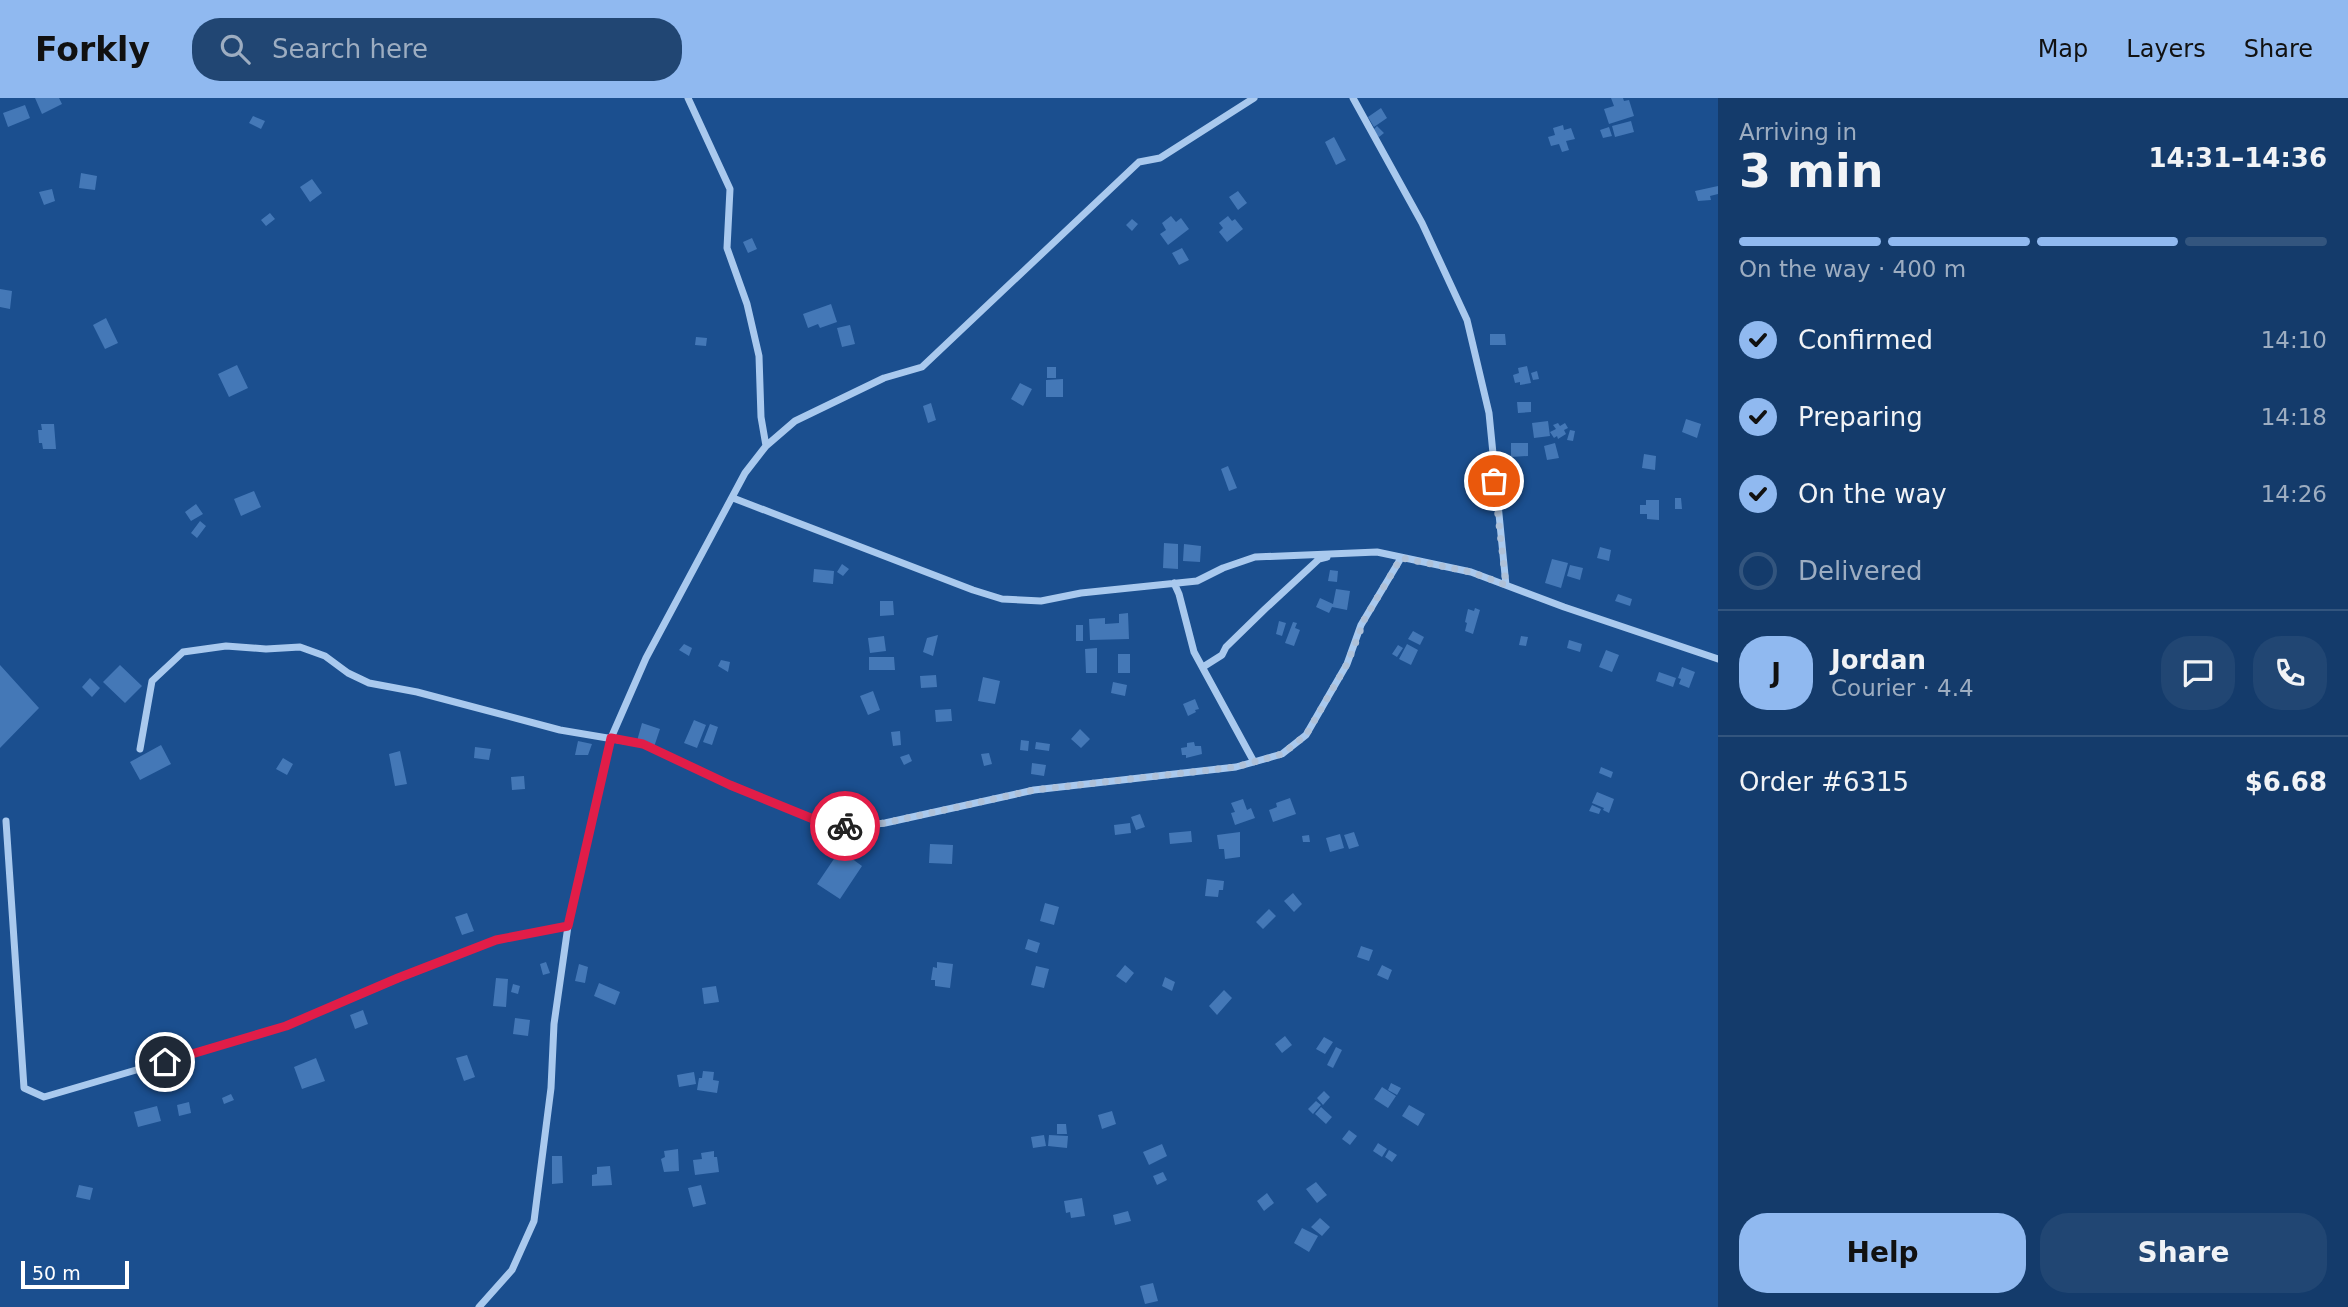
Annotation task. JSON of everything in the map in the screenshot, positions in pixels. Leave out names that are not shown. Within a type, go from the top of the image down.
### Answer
[{"type":"street","points":[[688,98],[730,189],[727,248],[747,304],[759,356],[761,417],[766,446]]},
{"type":"street","points":[[479,1307],[512,1270],[534,1221],[551,1088],[554,1024],[568,926],[611,738],[646,658],[745,472],[766,446],[795,421],[884,378],[922,367],[1139,162],[1160,158],[1254,98]]},
{"type":"street","points":[[1353,98],[1422,223],[1467,320],[1489,413],[1506,585]]},
{"type":"street","points":[[733,498],[1002,599],[1041,601],[1081,593],[1197,581],[1255,557],[1377,552],[1471,572],[1564,607],[1718,659]]},
{"type":"street","points":[[1203,667],[1222,655],[1236,638],[1319,559],[1337,554]]},
{"type":"street","points":[[139,749],[152,681],[183,652],[226,646],[266,649],[300,647],[325,656],[348,673],[369,682],[560,730],[643,744],[730,785],[818,821],[851,827],[885,823],[1034,790],[1236,767],[1282,754],[1306,735],[1347,664],[1361,625],[1401,558]]},
{"type":"street","points":[[1174,583],[1194,652],[1254,762]]},
{"type":"street","points":[[6,821],[24,1088],[44,1097],[286,1026],[496,940],[568,926]]},
{"type":"building","points":[[35,98],[59,98],[62,104],[42,114]]},
{"type":"building","points":[[1611,98],[1629,100],[1634,116],[1609,124],[1604,109],[1614,106]]},
{"type":"building","points":[[25,105],[30,118],[8,127],[3,113]]},
{"type":"building","points":[[1381,108],[1387,118],[1374,127],[1368,117]]},
{"type":"building","points":[[253,116],[265,121],[261,129],[249,123]]},
{"type":"building","points":[[1631,121],[1634,132],[1615,137],[1612,126]]},
{"type":"building","points":[[1563,125],[1564,130],[1571,128],[1575,139],[1566,141],[1569,150],[1562,152],[1559,144],[1551,146],[1548,137],[1555,135],[1553,128]]},
{"type":"building","points":[[1377,126],[1384,133],[1379,137],[1372,131]]},
{"type":"building","points":[[1609,127],[1612,136],[1603,138],[1600,130]]},
{"type":"building","points":[[1334,137],[1346,160],[1336,165],[1325,142]]},
{"type":"building","points":[[81,173],[97,176],[95,190],[79,188]]},
{"type":"building","points":[[312,179],[322,193],[310,202],[300,187]]},
{"type":"building","points":[[1718,186],[1718,194],[1710,196],[1711,200],[1698,201],[1695,191]]},
{"type":"building","points":[[52,189],[55,201],[44,205],[39,192]]},
{"type":"building","points":[[1238,191],[1247,203],[1238,210],[1229,197]]},
{"type":"building","points":[[270,213],[275,219],[266,226],[261,220]]},
{"type":"building","points":[[1171,216],[1176,222],[1181,218],[1189,229],[1168,245],[1160,234],[1166,230],[1162,223]]},
{"type":"building","points":[[1228,216],[1232,221],[1235,219],[1243,229],[1227,242],[1219,232],[1223,228],[1219,223]]},
{"type":"building","points":[[1132,219],[1138,224],[1132,231],[1126,225]]},
{"type":"building","points":[[752,238],[757,249],[748,253],[743,242]]},
{"type":"building","points":[[1182,248],[1189,260],[1179,265],[1172,253]]},
{"type":"building","points":[[0,289],[12,291],[10,309],[0,307]]},
{"type":"building","points":[[831,304],[837,322],[820,328],[818,324],[808,328],[803,314]]},
{"type":"building","points":[[106,318],[118,343],[105,349],[93,325]]},
{"type":"building","points":[[850,325],[855,344],[842,347],[837,328]]},
{"type":"building","points":[[1490,334],[1505,334],[1506,345],[1490,345]]},
{"type":"building","points":[[696,337],[707,338],[706,346],[695,345]]},
{"type":"building","points":[[237,365],[248,388],[229,397],[218,374]]},
{"type":"building","points":[[1527,366],[1531,383],[1515,383],[1513,375],[1519,373],[1518,368]]},
{"type":"building","points":[[1047,367],[1056,367],[1056,378],[1047,378]]},
{"type":"building","points":[[1537,371],[1539,379],[1533,380],[1531,373]]},
{"type":"building","points":[[1063,379],[1063,397],[1046,397],[1046,380]]},
{"type":"building","points":[[1020,383],[1032,389],[1023,406],[1011,399]]},
{"type":"building","points":[[1517,402],[1531,402],[1531,412],[1518,413]]},
{"type":"building","points":[[931,403],[936,420],[928,423],[923,406]]},
{"type":"building","points":[[1686,419],[1701,424],[1697,438],[1682,432]]},
{"type":"building","points":[[1548,421],[1550,436],[1534,438],[1532,423]]},
{"type":"building","points":[[1558,423],[1560,426],[1565,423],[1568,428],[1564,430],[1566,434],[1558,439],[1550,432],[1556,429],[1553,425]]},
{"type":"building","points":[[41,424],[54,424],[56,449],[43,449],[42,443],[39,443],[38,430],[42,430]]},
{"type":"building","points":[[1570,430],[1575,431],[1573,441],[1567,440]]},
{"type":"building","points":[[1511,443],[1528,443],[1528,456],[1511,457]]},
{"type":"building","points":[[1555,443],[1559,458],[1547,460],[1544,446]]},
{"type":"building","points":[[1644,454],[1656,456],[1655,470],[1642,468]]},
{"type":"building","points":[[1228,466],[1237,488],[1229,491],[1221,469]]},
{"type":"building","points":[[254,491],[261,507],[241,516],[234,499]]},
{"type":"building","points":[[1675,498],[1681,498],[1682,509],[1675,509]]},
{"type":"building","points":[[1646,500],[1659,500],[1659,520],[1647,519],[1647,514],[1640,514],[1640,505],[1646,505]]},
{"type":"building","points":[[196,504],[203,514],[191,521],[185,512]]},
{"type":"building","points":[[200,521],[206,526],[197,538],[191,533]]},
{"type":"building","points":[[1164,543],[1178,544],[1178,569],[1163,568]]},
{"type":"building","points":[[1184,544],[1201,546],[1200,562],[1183,561]]},
{"type":"building","points":[[1600,547],[1611,550],[1609,561],[1597,558]]},
{"type":"building","points":[[1552,559],[1568,563],[1561,588],[1545,583]]},
{"type":"building","points":[[842,564],[849,569],[843,576],[837,572]]},
{"type":"building","points":[[1570,565],[1583,568],[1580,580],[1567,576]]},
{"type":"building","points":[[814,569],[834,571],[833,584],[813,582]]},
{"type":"building","points":[[1330,570],[1338,571],[1337,582],[1328,581]]},
{"type":"building","points":[[1336,589],[1350,591],[1347,610],[1332,607],[1329,613],[1316,607],[1320,598],[1333,604]]},
{"type":"building","points":[[1618,594],[1632,599],[1630,606],[1615,601]]},
{"type":"building","points":[[880,601],[893,601],[894,615],[880,616]]},
{"type":"building","points":[[1475,608],[1480,610],[1473,634],[1465,631],[1465,622],[1468,609],[1474,611]]},
{"type":"building","points":[[1128,613],[1129,639],[1090,640],[1089,619],[1105,618],[1105,624],[1119,623],[1119,614]]},
{"type":"building","points":[[1279,621],[1286,623],[1282,636],[1276,634]]},
{"type":"building","points":[[1293,622],[1297,623],[1295,628],[1300,630],[1294,646],[1285,643]]},
{"type":"building","points":[[1076,625],[1083,625],[1083,641],[1076,641]]},
{"type":"building","points":[[1413,631],[1424,637],[1420,645],[1408,639]]},
{"type":"building","points":[[938,635],[933,656],[923,652],[927,638]]},
{"type":"building","points":[[884,636],[886,651],[870,653],[868,638]]},
{"type":"building","points":[[1521,636],[1528,637],[1526,646],[1519,645]]},
{"type":"building","points":[[1569,640],[1582,644],[1580,652],[1567,648]]},
{"type":"building","points":[[684,644],[692,648],[689,656],[679,650]]},
{"type":"building","points":[[1407,644],[1418,650],[1411,665],[1399,659]]},
{"type":"building","points":[[1398,645],[1403,648],[1397,657],[1392,654]]},
{"type":"building","points":[[1097,648],[1097,673],[1086,673],[1085,649]]},
{"type":"building","points":[[1606,650],[1619,655],[1612,672],[1599,667]]},
{"type":"building","points":[[1118,654],[1130,654],[1130,673],[1118,673]]},
{"type":"building","points":[[869,657],[894,657],[895,670],[869,670]]},
{"type":"building","points":[[721,660],[730,662],[728,672],[718,666]]},
{"type":"building","points":[[0,665],[39,708],[0,748]]},
{"type":"building","points":[[120,665],[142,686],[125,703],[103,682]]},
{"type":"building","points":[[1682,667],[1695,672],[1689,688],[1679,684]]},
{"type":"building","points":[[1659,672],[1676,678],[1673,687],[1656,681]]},
{"type":"building","points":[[936,675],[937,687],[921,688],[920,676]]},
{"type":"building","points":[[983,677],[1000,681],[995,704],[978,701]]},
{"type":"building","points":[[90,678],[100,688],[92,697],[82,687]]},
{"type":"building","points":[[1113,682],[1127,685],[1125,696],[1111,693]]},
{"type":"building","points":[[873,691],[880,710],[868,715],[860,696]]},
{"type":"building","points":[[1195,699],[1199,709],[1188,716],[1183,704]]},
{"type":"building","points":[[951,709],[952,721],[936,722],[935,710]]},
{"type":"building","points":[[694,720],[706,725],[697,748],[684,743]]},
{"type":"building","points":[[642,723],[660,729],[654,747],[637,741]]},
{"type":"building","points":[[710,724],[718,727],[712,745],[703,742]]},
{"type":"building","points":[[1080,729],[1090,739],[1081,748],[1071,739]]},
{"type":"building","points":[[900,731],[901,745],[893,746],[891,732]]},
{"type":"building","points":[[1021,740],[1029,741],[1028,751],[1020,750]]},
{"type":"building","points":[[578,741],[592,744],[588,755],[575,755]]},
{"type":"building","points":[[1036,742],[1050,744],[1049,751],[1035,749]]},
{"type":"building","points":[[1194,742],[1195,746],[1201,746],[1202,754],[1186,758],[1186,755],[1182,755],[1181,748]]},
{"type":"building","points":[[161,745],[171,764],[140,780],[130,762]]},
{"type":"building","points":[[475,747],[491,749],[489,760],[474,758]]},
{"type":"building","points":[[400,751],[407,784],[395,786],[389,754]]},
{"type":"building","points":[[989,753],[992,764],[984,766],[981,754]]},
{"type":"building","points":[[909,754],[912,761],[904,765],[900,757]]},
{"type":"building","points":[[283,758],[293,764],[287,775],[276,769]]},
{"type":"building","points":[[1032,763],[1046,765],[1044,776],[1031,774]]},
{"type":"building","points":[[1601,767],[1613,772],[1611,778],[1599,773]]},
{"type":"building","points":[[524,776],[525,789],[512,790],[511,777]]},
{"type":"building","points":[[1597,792],[1614,799],[1609,813],[1592,803]]},
{"type":"building","points":[[1290,798],[1296,814],[1273,822],[1269,810],[1277,807],[1276,803]]},
{"type":"building","points":[[1243,799],[1247,810],[1251,808],[1255,818],[1235,825],[1231,813],[1235,812],[1231,803]]},
{"type":"building","points":[[1592,805],[1601,809],[1599,814],[1589,811]]},
{"type":"building","points":[[1140,814],[1145,827],[1136,830],[1131,817]]},
{"type":"building","points":[[1130,823],[1131,833],[1115,835],[1114,825]]},
{"type":"building","points":[[1191,831],[1192,842],[1170,844],[1169,833]]},
{"type":"building","points":[[1240,832],[1240,857],[1225,859],[1224,849],[1219,849],[1217,835]]},
{"type":"building","points":[[1354,832],[1359,846],[1349,849],[1344,835]]},
{"type":"building","points":[[1340,834],[1344,848],[1330,852],[1326,838]]},
{"type":"building","points":[[1309,835],[1310,842],[1303,842],[1302,836]]},
{"type":"building","points":[[930,844],[953,845],[952,864],[929,863]]},
{"type":"building","points":[[840,850],[862,866],[840,899],[817,884]]},
{"type":"building","points":[[1207,879],[1224,881],[1223,890],[1219,890],[1218,897],[1205,896]]},
{"type":"building","points":[[1293,893],[1302,904],[1294,912],[1284,901]]},
{"type":"building","points":[[1045,903],[1059,907],[1054,925],[1040,921]]},
{"type":"building","points":[[1269,909],[1276,916],[1263,929],[1256,922]]},
{"type":"building","points":[[467,913],[474,931],[462,935],[455,917]]},
{"type":"building","points":[[1028,939],[1040,943],[1037,953],[1025,949]]},
{"type":"building","points":[[1361,946],[1373,950],[1369,961],[1357,957]]},
{"type":"building","points":[[546,962],[550,973],[543,975],[540,964]]},
{"type":"building","points":[[937,962],[953,964],[950,988],[935,986],[935,980],[931,980],[933,967],[937,968]]},
{"type":"building","points":[[579,964],[588,967],[585,983],[575,981]]},
{"type":"building","points":[[1125,965],[1134,973],[1126,983],[1116,976]]},
{"type":"building","points":[[1382,965],[1392,970],[1388,980],[1377,975]]},
{"type":"building","points":[[1036,966],[1049,969],[1044,988],[1031,985]]},
{"type":"building","points":[[1165,977],[1175,982],[1172,991],[1162,986]]},
{"type":"building","points":[[496,978],[508,979],[506,1007],[493,1006]]},
{"type":"building","points":[[599,983],[620,992],[615,1005],[594,996]]},
{"type":"building","points":[[513,984],[520,986],[518,994],[511,992]]},
{"type":"building","points":[[716,986],[719,1002],[704,1004],[702,988]]},
{"type":"building","points":[[1224,990],[1232,998],[1217,1015],[1209,1006]]},
{"type":"building","points":[[363,1010],[368,1024],[355,1029],[350,1015]]},
{"type":"building","points":[[515,1018],[530,1020],[528,1036],[513,1034]]},
{"type":"building","points":[[1285,1036],[1292,1045],[1282,1053],[1275,1044]]},
{"type":"building","points":[[1324,1037],[1333,1042],[1325,1054],[1316,1049]]},
{"type":"building","points":[[1336,1047],[1342,1050],[1333,1068],[1327,1065]]},
{"type":"building","points":[[467,1055],[475,1077],[464,1081],[456,1058]]},
{"type":"building","points":[[316,1058],[325,1081],[302,1089],[294,1067]]},
{"type":"building","points":[[703,1071],[714,1072],[713,1080],[719,1081],[717,1093],[697,1090]]},
{"type":"building","points":[[694,1072],[696,1084],[679,1087],[677,1075]]},
{"type":"building","points":[[1391,1083],[1401,1088],[1397,1095],[1388,1090]]},
{"type":"building","points":[[1382,1087],[1396,1096],[1388,1108],[1374,1099]]},
{"type":"building","points":[[1324,1091],[1330,1097],[1323,1105],[1317,1098]]},
{"type":"building","points":[[231,1094],[234,1100],[224,1104],[222,1098]]},
{"type":"building","points":[[1316,1101],[1321,1105],[1313,1114],[1308,1109]]},
{"type":"building","points":[[189,1102],[191,1113],[179,1116],[177,1105]]},
{"type":"building","points":[[1409,1105],[1425,1114],[1418,1126],[1402,1116]]},
{"type":"building","points":[[157,1106],[161,1121],[138,1127],[134,1112]]},
{"type":"building","points":[[1321,1107],[1332,1117],[1326,1124],[1315,1114]]},
{"type":"building","points":[[1112,1111],[1116,1124],[1102,1129],[1098,1115]]},
{"type":"building","points":[[1057,1124],[1066,1124],[1067,1134],[1057,1134]]},
{"type":"building","points":[[1349,1130],[1357,1136],[1350,1145],[1342,1139]]},
{"type":"building","points":[[1044,1135],[1046,1146],[1033,1148],[1031,1137]]},
{"type":"building","points":[[1049,1135],[1068,1136],[1067,1148],[1048,1146]]},
{"type":"building","points":[[1378,1143],[1387,1149],[1382,1157],[1373,1151]]},
{"type":"building","points":[[1162,1144],[1167,1156],[1149,1165],[1143,1152]]},
{"type":"building","points":[[678,1149],[679,1171],[664,1172],[661,1159],[665,1157],[664,1151]]},
{"type":"building","points":[[1389,1150],[1397,1155],[1392,1162],[1385,1157]]},
{"type":"building","points":[[714,1151],[719,1172],[695,1175],[693,1160],[702,1159],[701,1153]]},
{"type":"building","points":[[552,1156],[562,1156],[563,1183],[552,1184]]},
{"type":"building","points":[[610,1166],[612,1185],[592,1186],[592,1175],[597,1174],[597,1167]]},
{"type":"building","points":[[1163,1172],[1167,1180],[1157,1185],[1153,1176]]},
{"type":"building","points":[[1316,1182],[1327,1195],[1317,1203],[1306,1189]]},
{"type":"building","points":[[79,1185],[93,1188],[90,1200],[76,1197]]},
{"type":"building","points":[[701,1185],[706,1204],[693,1207],[688,1188]]},
{"type":"building","points":[[1267,1193],[1274,1203],[1264,1211],[1257,1201]]},
{"type":"building","points":[[1082,1198],[1085,1216],[1071,1218],[1070,1212],[1066,1213],[1064,1201]]},
{"type":"building","points":[[1128,1211],[1131,1221],[1115,1225],[1113,1215]]},
{"type":"building","points":[[1320,1218],[1330,1227],[1322,1236],[1311,1227]]},
{"type":"building","points":[[1302,1228],[1318,1236],[1309,1252],[1294,1243]]},
{"type":"building","points":[[1153,1283],[1158,1301],[1145,1304],[1140,1286]]},
{"type":"way so far","points":[[845,826],[885,823],[1034,790],[1236,767],[1282,754],[1306,735],[1347,664],[1361,625],[1377,594],[1401,558],[1471,572],[1506,585],[1494,481]]},
{"type":"route","points":[[165,1062],[286,1026],[496,940],[568,926],[611,738],[643,744],[730,785],[818,821],[845,826]]}]
